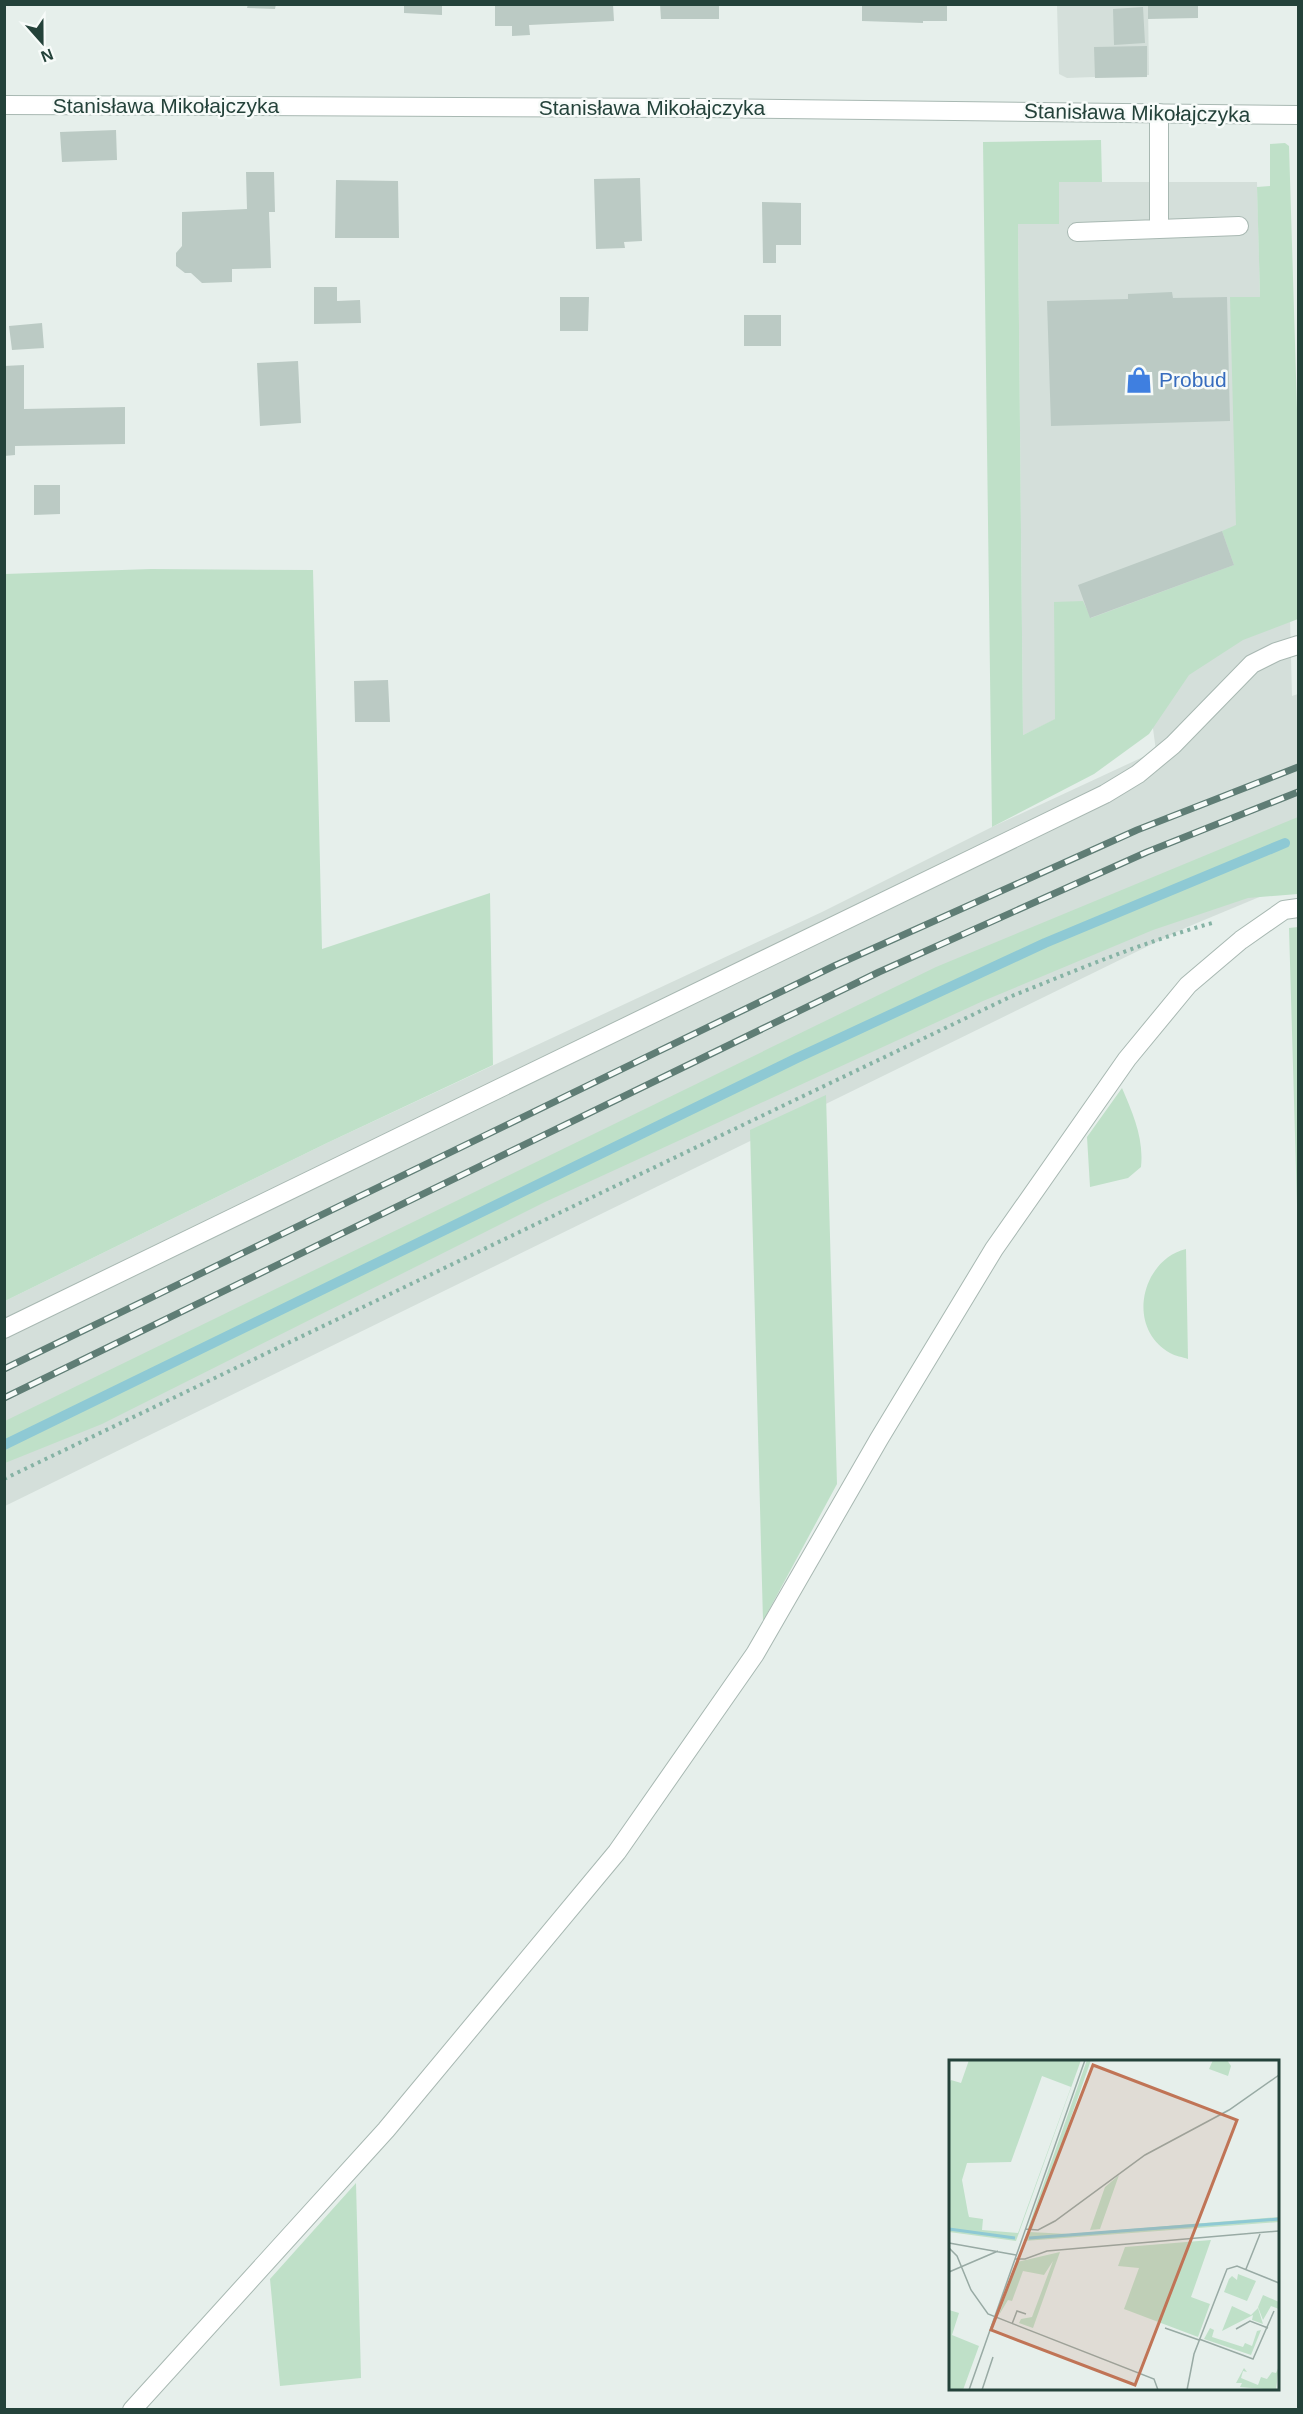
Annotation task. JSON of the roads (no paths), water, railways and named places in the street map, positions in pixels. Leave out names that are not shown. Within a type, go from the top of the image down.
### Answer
[{"type":"street","name":"Stanisława Mikołajczyka","points":[[4,105],[708,108],[1299,115]]},
{"type":"street","points":[[1159,113],[1159,229]]},
{"type":"street","points":[[1077,232],[1239,226]]},
{"type":"street","points":[[4,1329],[1105,794],[1138,774],[1173,745],[1252,664],[1276,652],[1299,645]]},
{"type":"street","points":[[132,2409],[386,2130],[617,1852],[755,1654],[879,1440],[994,1249],[1127,1059],[1188,985],[1240,940],[1284,910],[1299,908]]},
{"type":"waterway","points":[[4,1445],[797,1058],[1045,943],[1285,843]]},
{"type":"railway","points":[[4,1369],[834,966],[1137,830],[1298,767]]},
{"type":"railway","points":[[4,1398],[879,972],[1147,852],[1298,792]]},
{"type":"place","name":"Probud","points":[[1139,380]]}]
